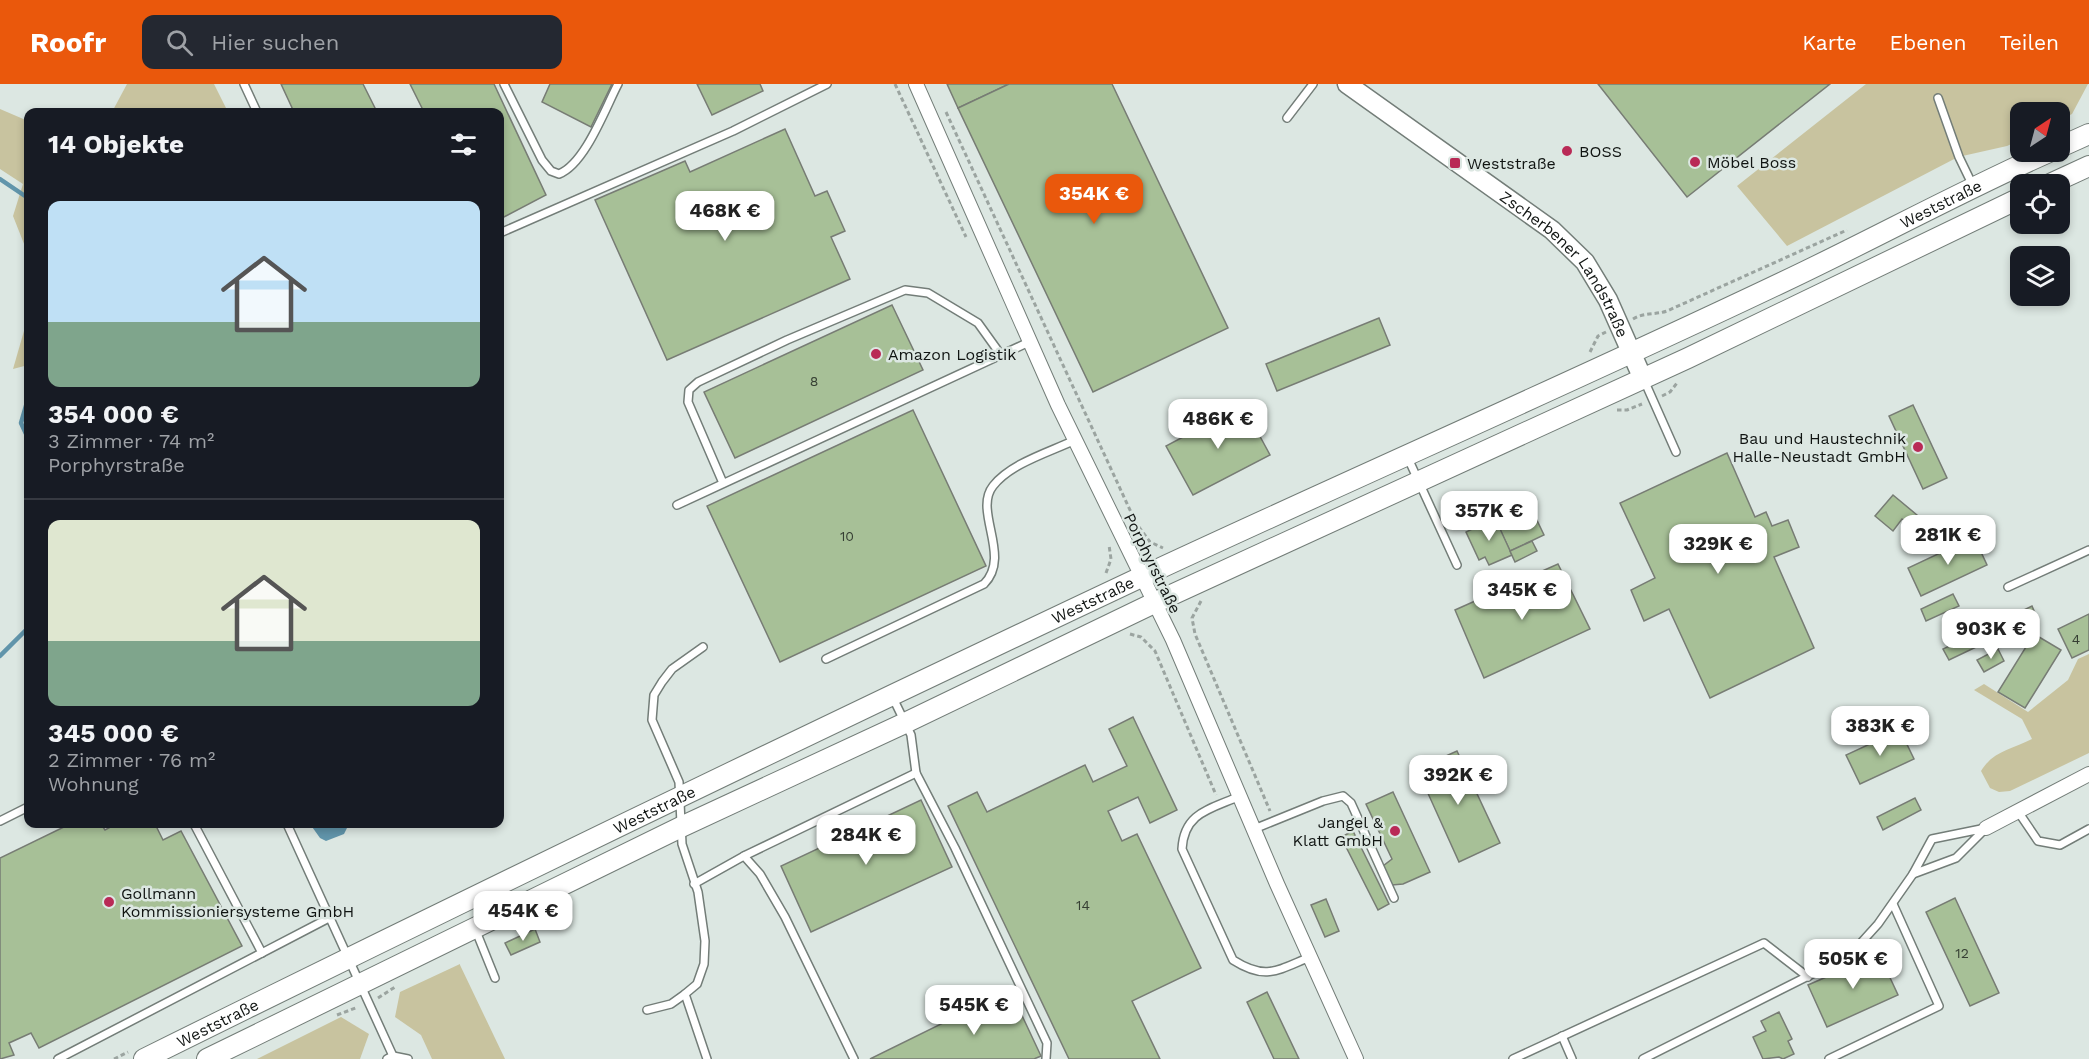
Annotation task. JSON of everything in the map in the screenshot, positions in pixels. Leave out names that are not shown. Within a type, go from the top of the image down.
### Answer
[{"type":"main road","points":[[2070,143],[2089,134]]},
{"type":"main road","name":"Weststraße","points":[[144,1059],[344,950],[680,798],[1142,577],[1783,282],[1973,186],[2027,162]]},
{"type":"main road","points":[[2070,175],[2089,166]]},
{"type":"main road","name":"Weststraße","points":[[207,1059],[681,827],[905,723],[1154,603],[1643,379],[2010,203]]},
{"type":"street","name":"Porphyrstraße","points":[[916,84],[1029,342],[1154,603],[1356,1059]]},
{"type":"street","name":"Zscherbener Landstraße","points":[[1347,84],[1552,230],[1585,262],[1608,300],[1643,379]]},
{"type":"street","points":[[1986,828],[2089,774]]},
{"type":"lane","points":[[244,84],[255,108]]},
{"type":"lane","points":[[504,84],[542,160],[551,171],[559,174],[568,170],[580,157],[618,84]]},
{"type":"lane","points":[[504,230],[733,131],[827,84]]},
{"type":"lane","points":[[1287,118],[1313,84]]},
{"type":"lane","points":[[1938,98],[1959,157],[1973,186]]},
{"type":"lane","points":[[723,483],[688,402],[689,390],[698,382],[787,340],[905,290],[928,293],[978,323],[1001,355]]},
{"type":"lane","points":[[677,505],[1029,342]]},
{"type":"lane","points":[[1643,379],[1676,452]]},
{"type":"lane","points":[[826,658],[984,584],[994,570],[995,559],[988,506],[990,491],[994,483],[1018,467],[1075,440]]},
{"type":"lane","points":[[1407,456],[1457,566]]},
{"type":"lane","points":[[2008,587],[2089,550]]},
{"type":"lane","points":[[647,1010],[670,1004],[698,984],[704,964],[705,941],[694,884],[682,844],[678,782],[652,720],[654,695],[672,669],[704,646]]},
{"type":"lane","points":[[892,696],[911,735],[916,773],[955,848],[1039,1024],[1047,1044],[1047,1059]]},
{"type":"lane","points":[[694,884],[744,856],[916,773]]},
{"type":"lane","points":[[1240,796],[1191,820],[1183,835],[1182,849],[1233,960],[1248,970],[1270,974],[1310,957]]},
{"type":"lane","points":[[1254,829],[1323,801],[1343,796],[1349,800],[1394,897]]},
{"type":"lane","points":[[0,821],[24,809]]},
{"type":"lane","points":[[2017,810],[2038,841],[2060,845],[2089,829]]},
{"type":"lane","points":[[196,828],[262,953]]},
{"type":"lane","points":[[289,828],[380,1024],[390,1057],[408,1059]]},
{"type":"lane","points":[[1643,1059],[1850,955],[1893,904],[1932,839],[1986,828]]},
{"type":"lane","points":[[1913,874],[1956,858],[1986,828]]},
{"type":"lane","points":[[744,856],[755,867],[785,916],[854,1059]]},
{"type":"lane","points":[[1829,1059],[1939,1006],[1893,904]]},
{"type":"lane","points":[[58,1059],[329,918]]},
{"type":"lane","points":[[475,929],[495,978]]},
{"type":"lane","points":[[1513,1059],[1764,944],[1808,976]]},
{"type":"lane","points":[[685,994],[707,1059]]},
{"type":"lane","points":[[1562,1036],[1572,1059]]},
{"type":"path","points":[[943,105],[1136,523],[1145,536],[1157,546]]},
{"type":"path","points":[[1192,618],[1195,634],[1274,821]]},
{"type":"path","points":[[1144,639],[1155,651],[1220,805]]},
{"type":"shaded area","points":[[127,84],[214,84],[226,108],[114,108]]},
{"type":"shaded area","points":[[1866,84],[2088,84],[2070,115],[2070,102],[2010,102],[2010,145],[1958,157],[1787,246],[1737,186]]},
{"type":"shaded area","points":[[0,109],[24,119],[24,244],[13,216],[23,184],[0,169]]},
{"type":"shaded area","points":[[24,331],[24,366],[13,369]]},
{"type":"shaded area","points":[[2089,654],[2089,753],[2010,791],[1999,792],[1990,788],[1981,771],[1986,764],[2004,751],[2032,739],[2022,719],[1974,690],[1984,684],[2028,712],[2068,680],[2078,659]]},
{"type":"shaded area","points":[[460,964],[505,1059],[432,1059],[421,1035],[395,1017],[400,992]]},
{"type":"shaded area","points":[[341,1017],[369,1034],[360,1059],[257,1059]]},
{"type":"water","points":[[313,828],[347,828],[344,834],[326,841],[320,838]]},
{"type":"building","points":[[281,84],[363,84],[375,108],[292,108]]},
{"type":"building","points":[[410,84],[494,84],[546,195],[504,217],[504,108],[422,108]]},
{"type":"building","points":[[550,84],[612,84],[591,127],[542,102]]},
{"type":"building","points":[[697,84],[760,84],[763,91],[712,115]]},
{"type":"building","points":[[947,84],[1009,84],[958,108]]},
{"type":"building","points":[[1009,84],[1112,84],[1228,328],[1093,392],[958,108]]},
{"type":"building","name":"Möbel Boss","points":[[1598,84],[1830,84],[1687,197]]},
{"type":"building","points":[[785,129],[815,196],[827,191],[845,231],[831,237],[850,279],[667,360],[595,200],[685,161],[690,172]]},
{"type":"building","points":[[892,305],[923,370],[735,458],[704,392]]},
{"type":"building","points":[[1379,318],[1390,345],[1277,391],[1266,364]]},
{"type":"building","points":[[1243,405],[1270,455],[1193,495],[1166,446]]},
{"type":"building","name":"Bau und Haustechnik Halle-Neustadt GmbH","points":[[1913,405],[1947,478],[1923,489],[1889,416]]},
{"type":"building","points":[[913,410],[986,566],[780,662],[707,506]]},
{"type":"building","points":[[1727,453],[1755,517],[1766,512],[1772,526],[1788,520],[1799,547],[1774,557],[1814,648],[1710,698],[1669,609],[1644,621],[1631,590],[1655,578],[1620,503]]},
{"type":"building","points":[[1893,495],[1917,515],[1909,524],[1902,519],[1893,531],[1875,516]]},
{"type":"building","points":[[1532,510],[1544,535],[1510,551],[1498,525]]},
{"type":"building","points":[[1495,518],[1512,555],[1489,565],[1485,557],[1479,560],[1466,532]]},
{"type":"building","points":[[1974,537],[1987,565],[1921,596],[1908,568]]},
{"type":"building","points":[[1532,541],[1537,551],[1515,562],[1510,551]]},
{"type":"building","points":[[1558,564],[1590,629],[1484,678],[1455,610]]},
{"type":"building","points":[[1953,594],[1959,606],[1926,621],[1921,609]]},
{"type":"building","points":[[2032,606],[2037,618],[1949,660],[1943,649]]},
{"type":"building","points":[[2089,614],[2089,650],[2072,658],[2058,629]]},
{"type":"building","points":[[2034,634],[2061,650],[2025,708],[1998,692]]},
{"type":"building","points":[[1998,649],[2004,661],[1984,672],[1977,660]]},
{"type":"building","points":[[1133,717],[1177,810],[1150,823],[1138,797],[1108,811],[1122,841],[1137,834],[1201,968],[1132,1001],[1160,1059],[1069,1059],[948,806],[977,792],[987,812],[1085,765],[1093,782],[1127,766],[1109,729]]},
{"type":"building","points":[[1900,730],[1914,759],[1860,784],[1846,755]]},
{"type":"building","points":[[1457,751],[1500,843],[1459,862],[1417,769]]},
{"type":"building","name":"Jangel & Klatt GmbH","points":[[1393,792],[1430,872],[1403,884],[1392,885],[1383,866],[1392,859],[1366,804]]},
{"type":"building","points":[[1915,798],[1921,810],[1883,830],[1877,817]]},
{"type":"building","points":[[921,800],[952,867],[811,932],[781,866]]},
{"type":"building","name":"Gollmann Kommissioniersysteme GmbH","points":[[62,828],[104,828],[105,830],[109,828],[157,828],[163,840],[181,831],[242,946],[39,1048],[31,1033],[9,1043],[14,1055],[0,1059],[0,858]]},
{"type":"building","points":[[1353,831],[1389,904],[1378,910],[1341,837]]},
{"type":"building","points":[[1955,898],[1999,993],[1970,1006],[1926,912]]},
{"type":"building","points":[[1326,899],[1339,931],[1325,937],[1311,905]]},
{"type":"building","points":[[535,929],[540,942],[511,955],[505,943]]},
{"type":"building","points":[[1879,954],[1898,995],[1827,1027],[1808,985]]},
{"type":"building","points":[[1010,990],[1041,1056],[1034,1059],[870,1059]]},
{"type":"building","points":[[1267,992],[1299,1059],[1274,1059],[1247,1002]]},
{"type":"building","points":[[1779,1012],[1792,1039],[1788,1041],[1794,1054],[1783,1059],[1779,1057],[1763,1059],[1753,1037],[1766,1031],[1761,1021]]},
{"type":"waterway","points":[[0,179],[24,195]]},
{"type":"waterway","points":[[24,413],[21,423],[24,429]]},
{"type":"waterway","points":[[0,656],[24,632]]},
{"type":"place","name":"BOSS","points":[[1567,151]]},
{"type":"place","name":"Möbel Boss","points":[[1695,162]]},
{"type":"place","name":"Weststraße","points":[[1455,163]]},
{"type":"place","name":"Amazon Logistik","points":[[876,354]]},
{"type":"place","name":"Bau und Haustechnik Halle-Neustadt GmbH","points":[[1918,447]]},
{"type":"place","name":"Jangel & Klatt GmbH","points":[[1395,831]]},
{"type":"place","name":"Gollmann Kommissioniersysteme GmbH","points":[[109,902]]}]
